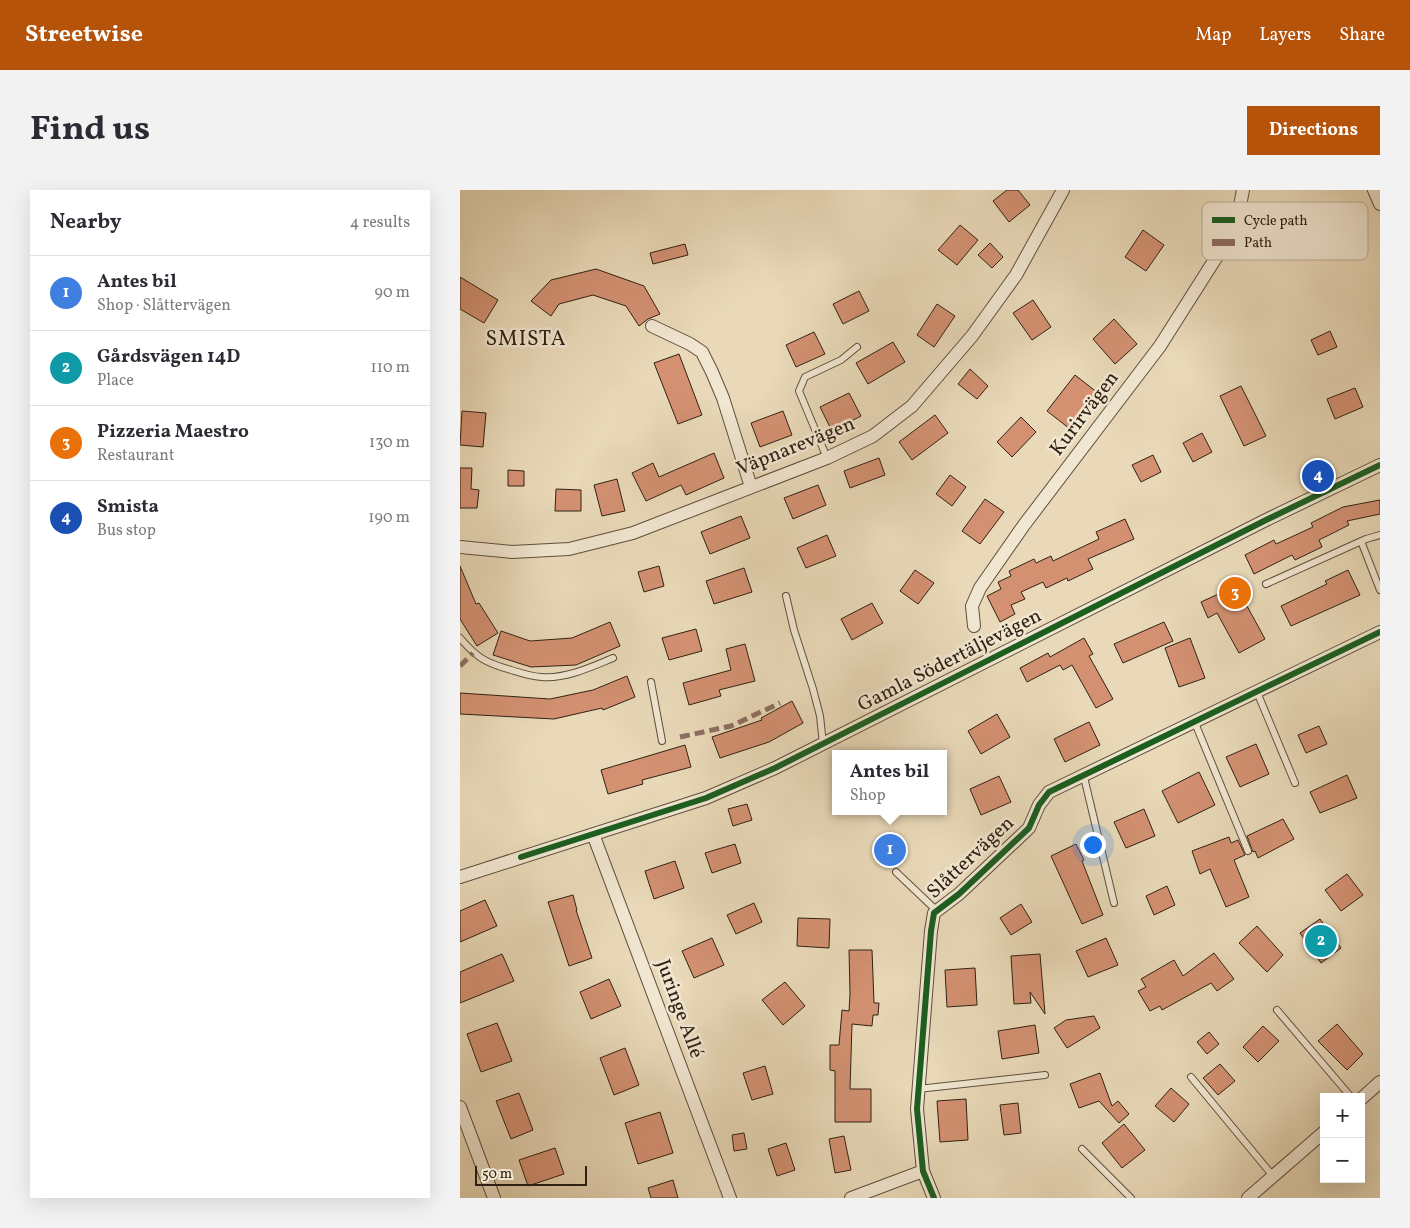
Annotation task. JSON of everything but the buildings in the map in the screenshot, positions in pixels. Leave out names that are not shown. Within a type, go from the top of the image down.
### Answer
[{"type":"street","name":"Väpnarevägen","points":[[460,547],[512,552],[569,550],[633,533],[827,458],[873,436],[912,406],[972,336],[1016,275],[1064,190]]},
{"type":"street","points":[[1374,190],[1380,204]]},
{"type":"street","name":"Kurirvägen","points":[[974,626],[972,606],[980,588],[1024,525],[1160,346],[1215,260]]},
{"type":"street","points":[[652,326],[690,344],[702,352],[723,398],[751,487]]},
{"type":"street","name":"Gamla Södertäljevägen","points":[[460,877],[706,798],[775,768],[1266,520],[1380,465]]},
{"type":"street","name":"Slåttervägen","points":[[934,1198],[923,1171],[917,1109],[931,930],[934,913],[958,894],[1028,828],[1039,805],[1050,792],[1380,632]]},
{"type":"street","name":"Juringe Allé","points":[[593,834],[730,1198]]},
{"type":"street","points":[[1365,1095],[1380,1082]]},
{"type":"street","points":[[460,1107],[494,1198]]},
{"type":"street","points":[[1248,1198],[1320,1136]]},
{"type":"street","points":[[850,1198],[923,1171]]},
{"type":"lane","points":[[827,458],[799,391],[800,385],[804,377],[841,360],[857,347]]},
{"type":"lane","points":[[1266,584],[1380,535]]},
{"type":"lane","points":[[1360,542],[1380,590]]},
{"type":"lane","points":[[786,596],[794,630],[820,716],[822,744]]},
{"type":"lane","points":[[460,638],[473,653],[484,661],[499,667],[542,678],[585,670],[613,658]]},
{"type":"lane","points":[[651,682],[662,741]]},
{"type":"lane","points":[[1257,692],[1295,782]]},
{"type":"lane","points":[[1195,723],[1248,851]]},
{"type":"lane","points":[[1084,776],[1114,903]]},
{"type":"lane","points":[[896,872],[937,910]]},
{"type":"lane","points":[[1277,1010],[1349,1093]]},
{"type":"lane","points":[[918,1089],[1045,1075]]},
{"type":"lane","points":[[1191,1078],[1274,1176]]},
{"type":"lane","points":[[1082,1149],[1131,1198]]},
{"type":"marked path","points":[[460,666],[473,653]]},
{"type":"marked path","points":[[680,737],[731,726],[780,703]]},
{"type":"cycle path","points":[[521,857],[706,798],[775,768],[1266,520],[1380,465]]},
{"type":"cycle path","points":[[934,1198],[923,1171],[917,1109],[934,913],[959,894],[1029,828],[1039,805],[1049,792],[1380,632]]},
{"type":"place","name":"Smista","points":[[1318,476]]},
{"type":"place","name":"Pizzeria Maestro","points":[[1235,593]]},
{"type":"place","name":"Antes bil","points":[[890,850]]},
{"type":"place","name":"Gårdsvägen 14D","points":[[1321,941]]},
{"type":"district","name":"SMISTA","points":[[526,339]]}]
